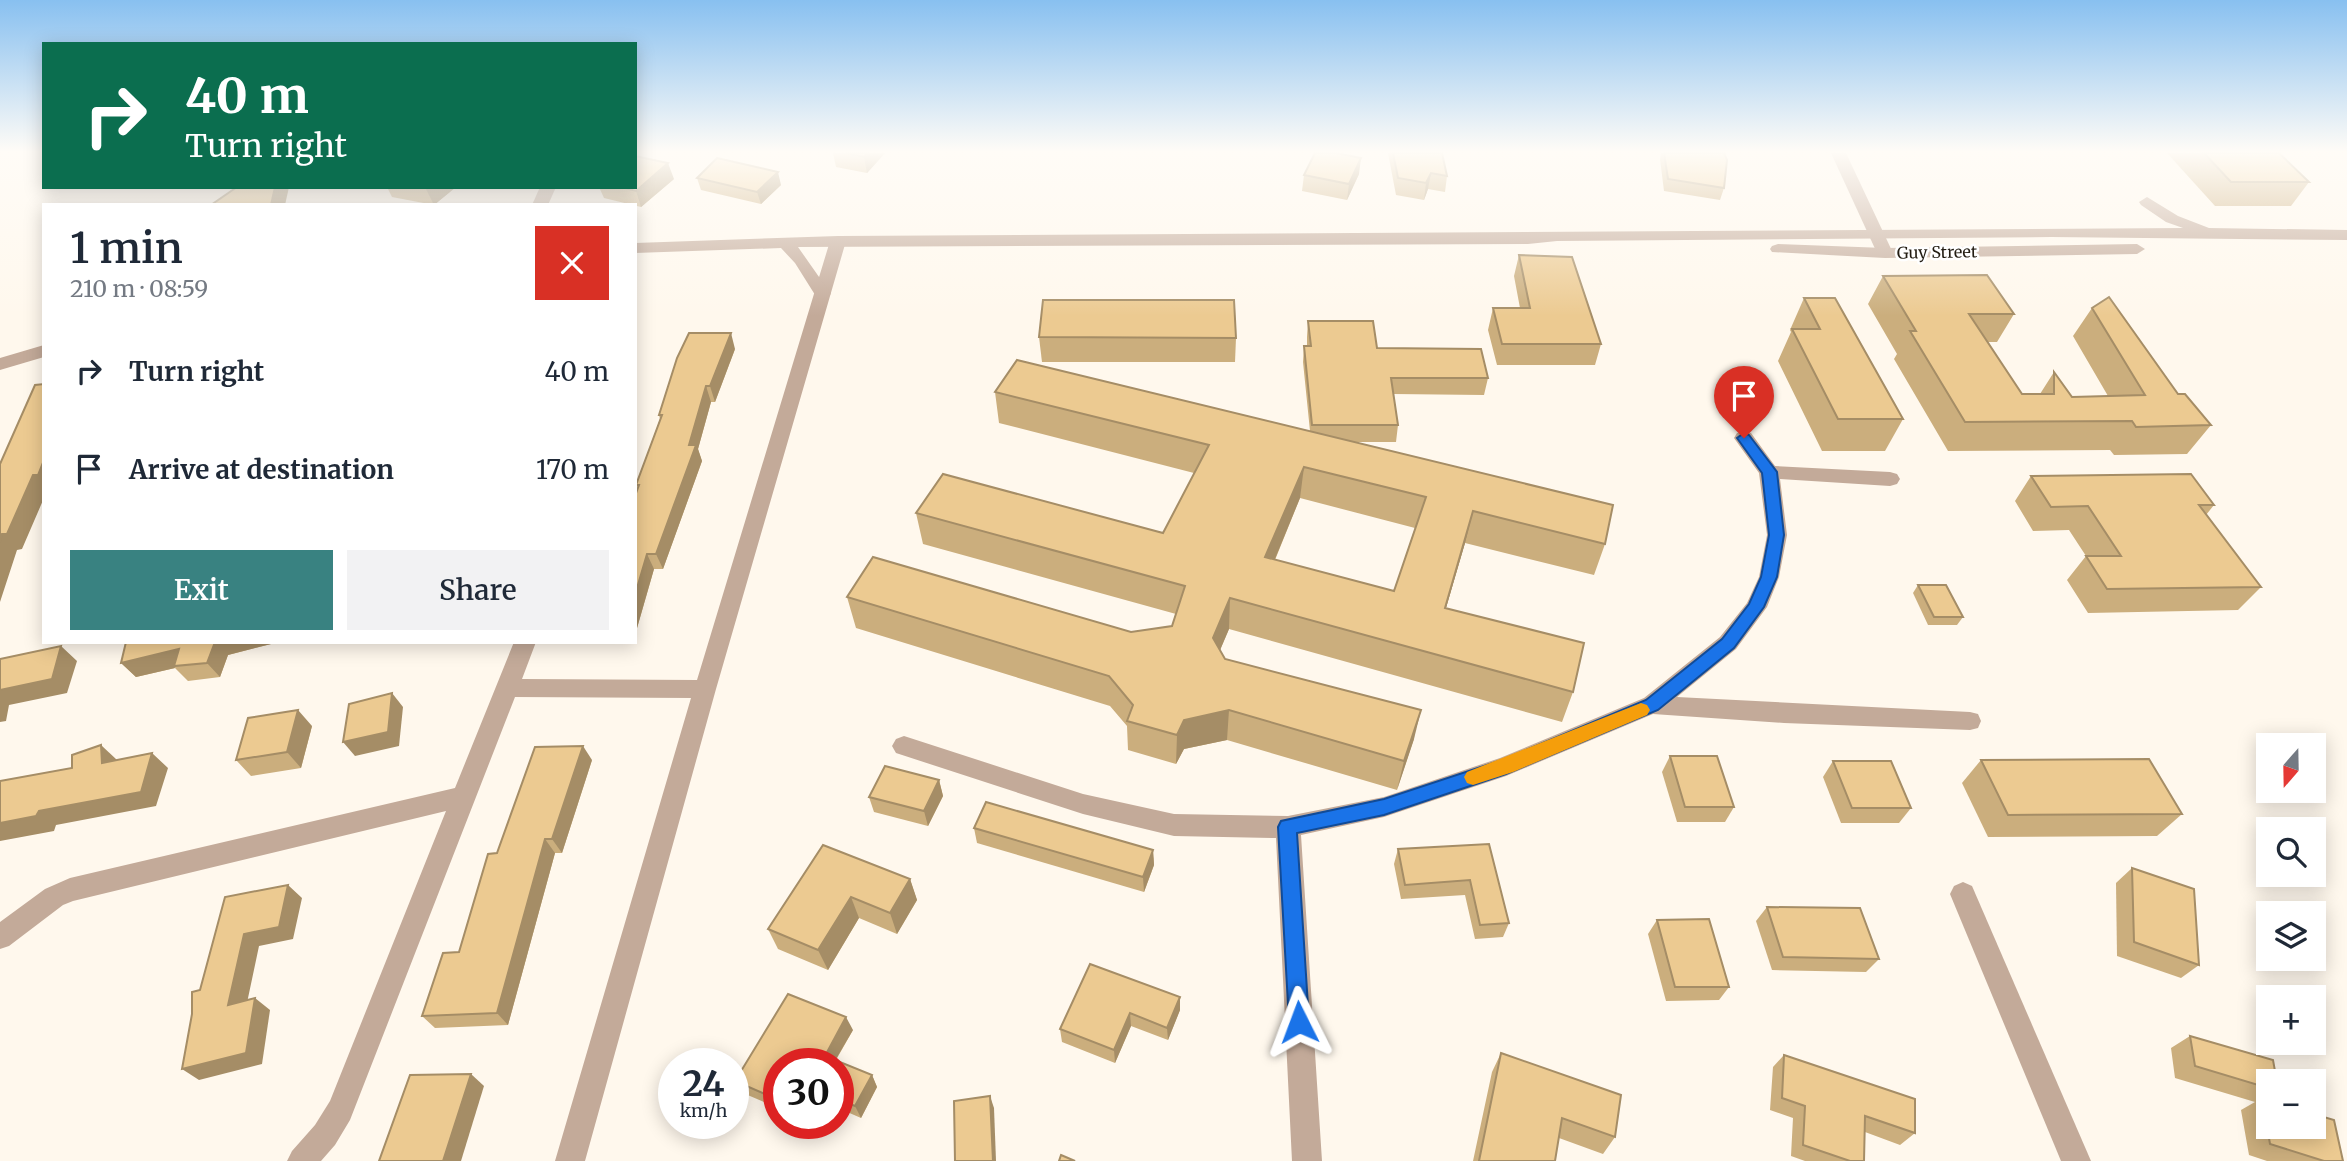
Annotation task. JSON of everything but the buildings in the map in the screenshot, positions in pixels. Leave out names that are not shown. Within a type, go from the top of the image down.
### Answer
[{"type":"street","points":[[1863,207],[1885,253]]},
{"type":"street","points":[[2129,234],[2144,222],[2149,212],[2148,207]]},
{"type":"street","points":[[2155,207],[2172,219],[2219,235]]},
{"type":"street","name":"Guy Street","points":[[637,248],[838,241],[1528,239],[1557,236],[1781,236],[1875,233],[2347,235]]},
{"type":"street","name":"Guy Street","points":[[1528,239],[1562,244],[1885,253],[2347,248]]},
{"type":"street","points":[[570,1161],[705,689],[838,241]]},
{"type":"street","points":[[784,242],[801,260],[823,294]]},
{"type":"street","points":[[0,364],[42,352]]},
{"type":"street","points":[[904,746],[1083,804],[1174,825],[1288,827],[1384,807],[1506,766],[1652,705],[1728,643],[1756,607],[1769,577],[1777,535],[1769,472],[1744,438]]},
{"type":"street","points":[[1769,472],[1890,479]]},
{"type":"street","points":[[302,1161],[325,1135],[340,1110],[524,644]]},
{"type":"street","points":[[505,688],[705,689]]},
{"type":"street","points":[[1652,705],[1784,714],[1970,721]]},
{"type":"street","points":[[0,937],[54,897],[70,890],[464,796]]},
{"type":"street","points":[[1288,827],[1307,1161]]},
{"type":"street","points":[[1963,894],[2076,1161]]},
{"type":"slow traffic","points":[[1473,777],[1641,710]]},
{"type":"route","points":[[1299,1022],[1288,827],[1384,807],[1506,766],[1652,705],[1728,643],[1756,607],[1769,577],[1777,535],[1769,472],[1744,438]]}]
